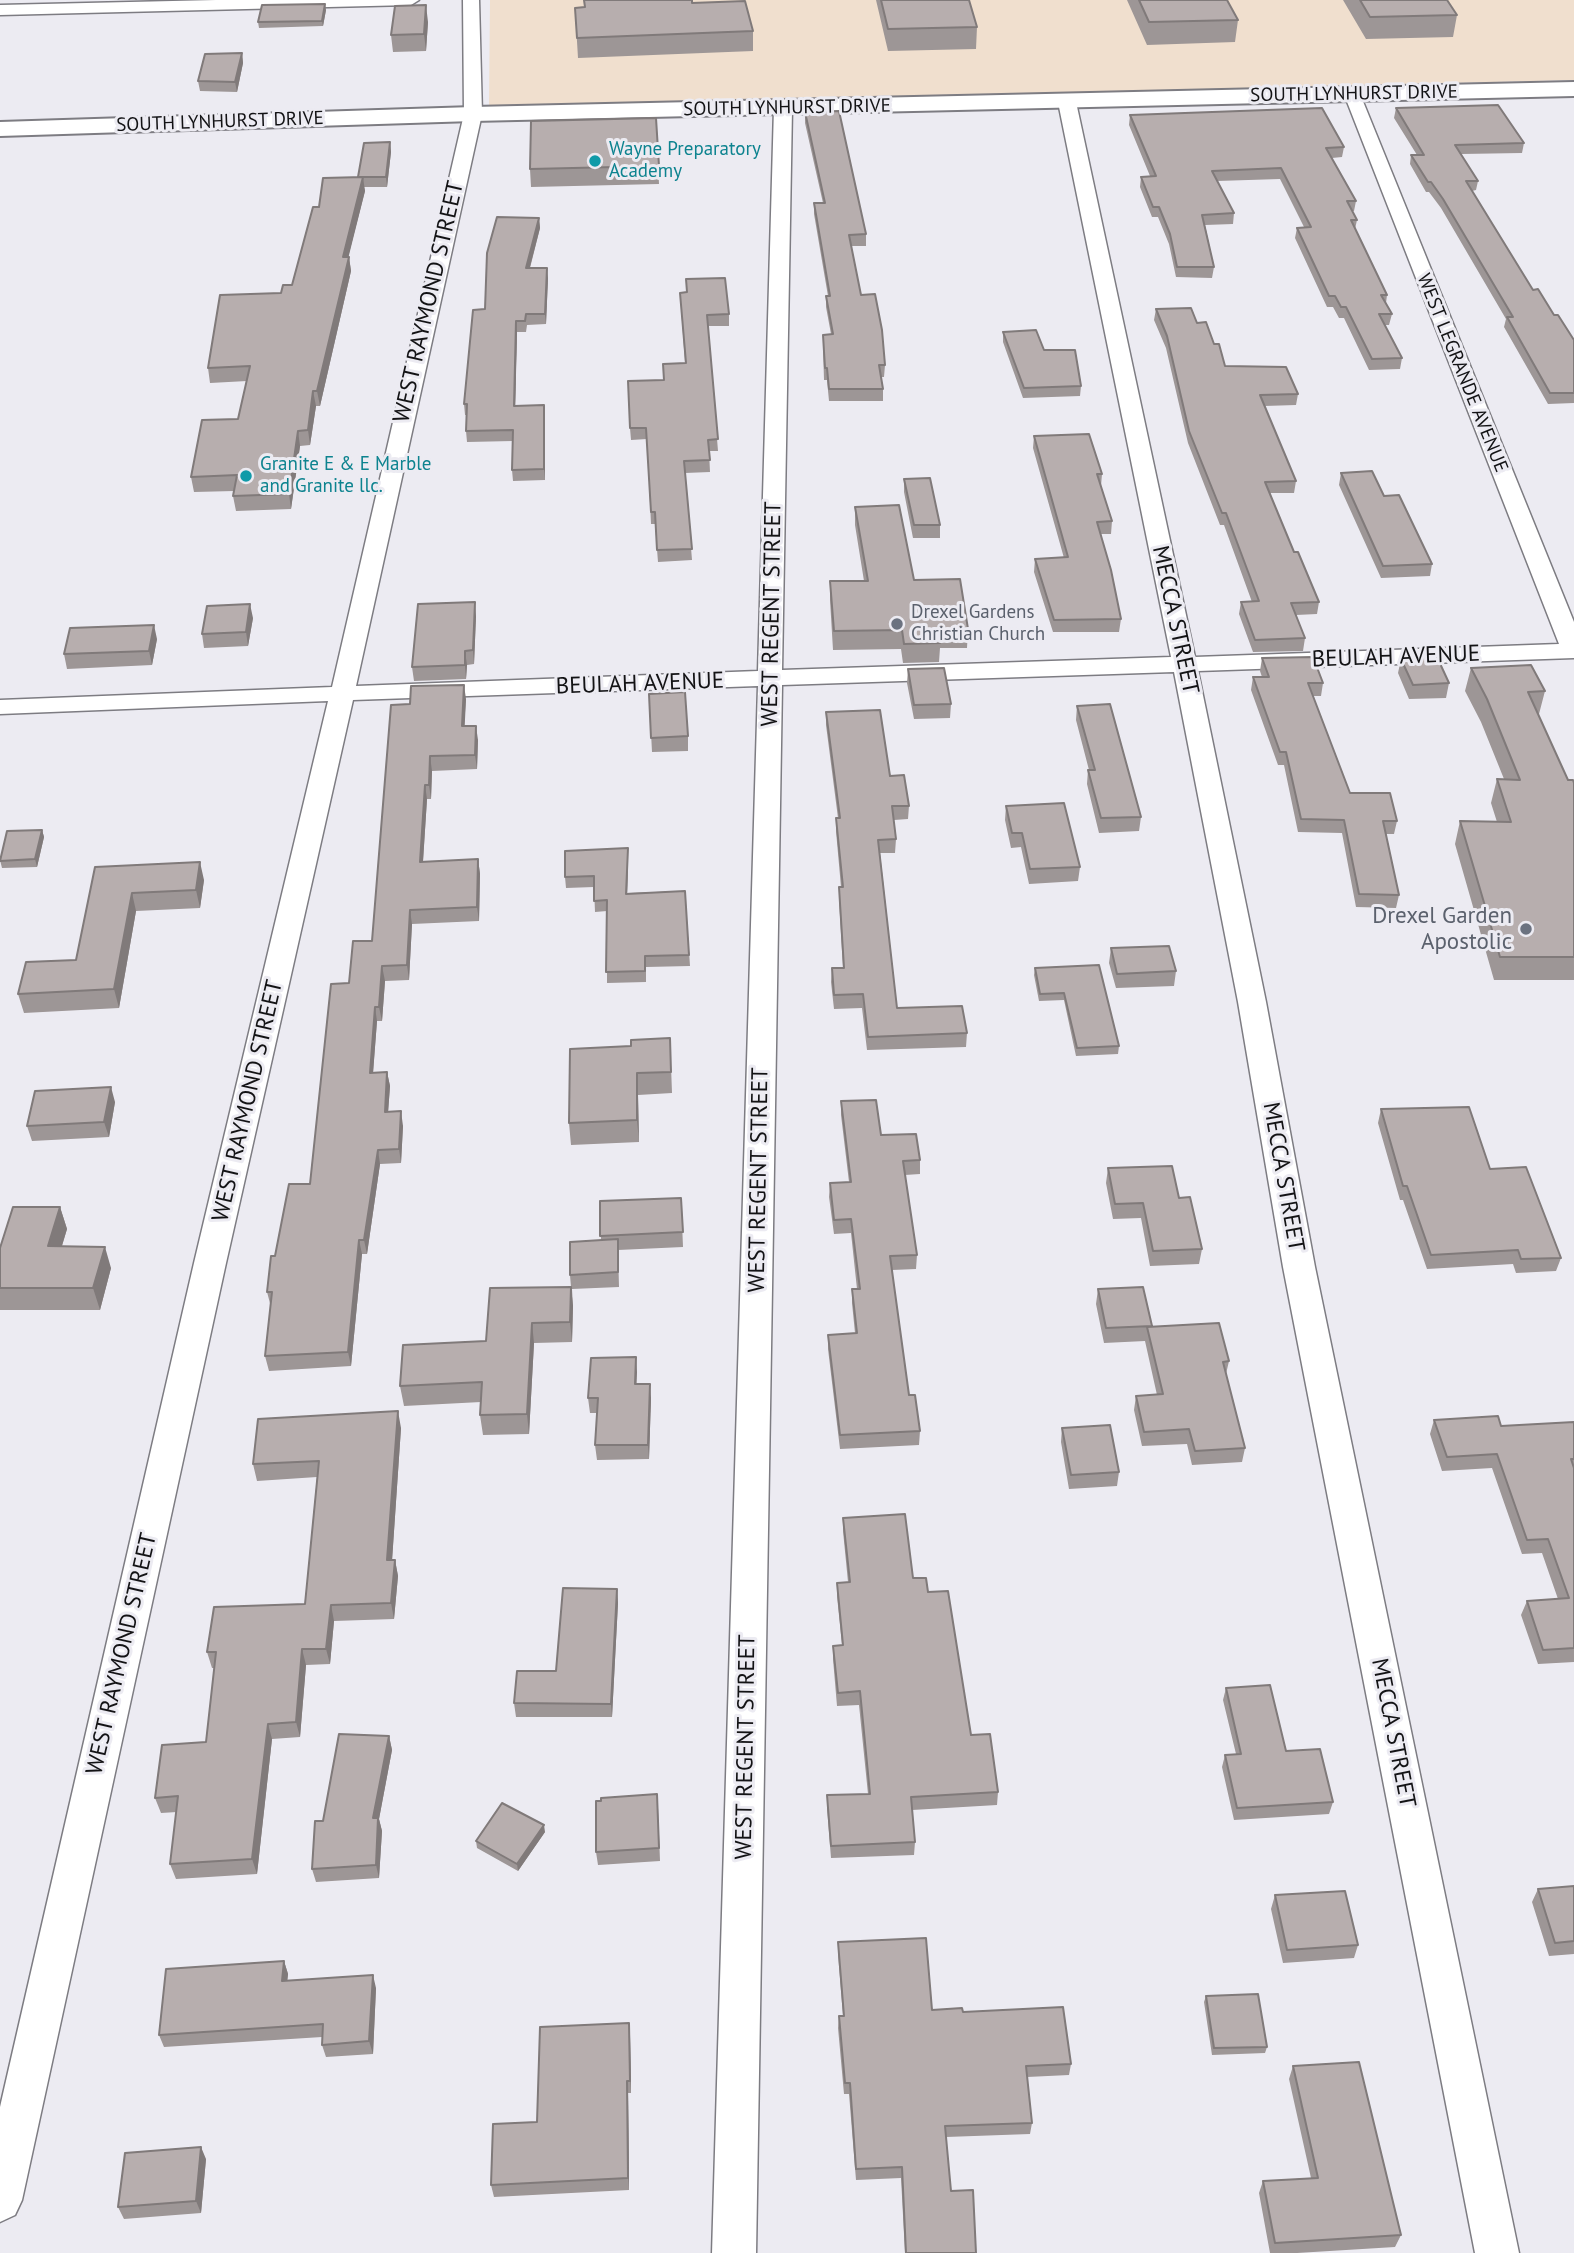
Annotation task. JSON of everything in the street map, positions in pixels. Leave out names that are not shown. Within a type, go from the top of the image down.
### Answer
[{"type":"main road","name":"SOUTH LYNHURST DRIVE","points":[[0,129],[473,114],[1574,89]]},
{"type":"street","points":[[0,10],[411,0]]},
{"type":"street","name":"WEST RAYMOND STREET","points":[[0,2200],[473,114],[471,0]]},
{"type":"street","name":"WEST LEGRANDE AVENUE","points":[[1352,94],[1574,651]]},
{"type":"street","name":"MECCA STREET","points":[[1067,102],[1252,1002],[1298,1267],[1497,2253]]},
{"type":"street","name":"WEST REGENT STREET","points":[[734,2253],[783,108]]},
{"type":"street","name":"BEULAH AVENUE","points":[[0,707],[1574,651]]},
{"type":"shaded area","points":[[490,0],[1574,0],[1574,80],[489,107]]},
{"type":"building","points":[[584,0],[692,0],[692,3],[745,1],[753,31],[577,38],[575,8],[585,7]]},
{"type":"building","points":[[881,0],[969,0],[977,27],[888,29]]},
{"type":"building","points":[[1139,0],[1227,0],[1238,20],[1149,22]]},
{"type":"building","points":[[1360,0],[1447,0],[1457,15],[1370,17]]},
{"type":"building","points":[[325,4],[322,21],[258,22],[262,5]]},
{"type":"building","points":[[426,5],[424,34],[391,35],[395,6]]},
{"type":"building","points":[[242,53],[235,82],[198,81],[205,54]]},
{"type":"building","points":[[1498,105],[1524,143],[1455,145],[1478,181],[1466,181],[1533,290],[1538,289],[1574,340],[1574,393],[1550,393],[1507,317],[1513,317],[1443,199],[1431,182],[1428,182],[1411,155],[1424,155],[1396,108]]},
{"type":"building","points":[[1322,108],[1344,147],[1326,148],[1356,201],[1347,201],[1357,220],[1351,220],[1387,295],[1381,295],[1392,314],[1379,314],[1402,358],[1372,359],[1346,307],[1341,307],[1335,296],[1329,296],[1297,228],[1311,227],[1281,168],[1212,171],[1234,213],[1202,215],[1214,267],[1177,267],[1170,234],[1159,207],[1153,207],[1141,177],[1156,176],[1130,115]]},
{"type":"building","points":[[839,111],[866,234],[849,235],[861,295],[875,294],[885,365],[879,365],[883,389],[829,389],[825,368],[823,335],[833,334],[826,296],[830,296],[814,203],[825,203],[805,112]]},
{"type":"building","name":"Wayne Preparatory Academy","points":[[656,118],[659,166],[530,169],[531,121]]},
{"type":"building","points":[[390,142],[386,177],[358,177],[364,143]]},
{"type":"building","points":[[363,177],[343,257],[349,257],[317,391],[313,391],[308,430],[298,431],[289,494],[233,496],[237,475],[191,477],[202,420],[238,419],[250,366],[208,368],[220,295],[281,293],[283,285],[292,285],[313,207],[319,207],[323,178]]},
{"type":"building","points":[[497,217],[539,218],[526,268],[547,268],[545,314],[526,314],[525,321],[516,321],[514,406],[544,405],[544,469],[512,470],[513,430],[466,431],[467,404],[464,404],[473,310],[485,309],[487,253]]},
{"type":"building","points":[[725,278],[729,314],[707,315],[718,439],[708,440],[710,460],[684,461],[692,549],[657,550],[655,512],[651,512],[646,428],[630,428],[628,381],[664,380],[663,364],[686,363],[680,293],[687,292],[686,279]]},
{"type":"building","points":[[1191,308],[1197,323],[1206,322],[1214,344],[1219,344],[1225,366],[1286,367],[1298,394],[1260,395],[1296,481],[1265,482],[1294,552],[1298,552],[1319,602],[1291,603],[1305,638],[1255,640],[1241,602],[1259,601],[1226,513],[1222,513],[1189,431],[1167,336],[1156,309]]},
{"type":"building","points":[[1036,330],[1044,350],[1075,350],[1081,386],[1024,388],[1003,332]]},
{"type":"building","points":[[1089,434],[1102,474],[1097,474],[1112,521],[1097,522],[1121,619],[1054,620],[1035,559],[1068,557],[1034,436]]},
{"type":"building","points":[[1372,471],[1384,496],[1399,495],[1432,564],[1383,566],[1341,473]]},
{"type":"building","points":[[930,478],[940,525],[914,525],[904,479]]},
{"type":"building","points":[[899,505],[914,580],[960,579],[968,629],[937,630],[940,643],[904,644],[902,630],[834,631],[830,581],[868,581],[855,507]]},
{"type":"building","points":[[475,602],[473,650],[465,651],[465,665],[412,667],[418,604]]},
{"type":"building","points":[[250,604],[246,632],[202,634],[207,606]]},
{"type":"building","points":[[154,625],[149,651],[64,654],[70,628]]},
{"type":"building","points":[[1313,657],[1323,683],[1308,683],[1350,793],[1390,793],[1397,821],[1383,821],[1399,895],[1359,894],[1344,820],[1301,819],[1286,752],[1280,752],[1253,677],[1269,677],[1262,658]]},
{"type":"building","points":[[1437,657],[1449,683],[1413,685],[1401,659]]},
{"type":"building","points":[[1531,665],[1545,691],[1528,692],[1568,780],[1573,780],[1574,783],[1574,957],[1500,957],[1460,821],[1511,822],[1497,779],[1520,780],[1487,699],[1471,668]]},
{"type":"building","points":[[944,668],[951,704],[914,705],[908,669]]},
{"type":"building","points":[[464,685],[462,726],[476,726],[475,755],[430,756],[429,785],[425,785],[420,862],[478,859],[477,907],[410,910],[407,965],[382,966],[379,1007],[375,1007],[370,1073],[387,1072],[385,1112],[401,1111],[399,1149],[378,1150],[364,1240],[359,1240],[348,1352],[265,1356],[272,1292],[267,1292],[271,1256],[275,1256],[289,1184],[310,1184],[331,984],[349,983],[353,941],[372,941],[391,705],[410,704],[411,686]]},
{"type":"building","points":[[685,692],[688,736],[651,738],[649,694]]},
{"type":"building","points":[[1110,704],[1141,817],[1101,818],[1088,770],[1095,770],[1077,706]]},
{"type":"building","points":[[880,710],[890,776],[904,775],[909,806],[892,806],[896,839],[878,840],[897,1008],[962,1006],[967,1033],[868,1037],[863,994],[834,995],[832,968],[844,968],[839,887],[843,887],[836,818],[840,818],[826,712]]},
{"type":"building","points":[[1064,803],[1080,867],[1030,869],[1022,833],[1012,833],[1006,806]]},
{"type":"building","points":[[42,830],[35,859],[0,861],[7,831]]},
{"type":"building","points":[[628,848],[626,894],[685,891],[689,955],[645,956],[645,971],[606,972],[607,900],[594,901],[594,876],[565,877],[565,851]]},
{"type":"building","points":[[200,862],[196,890],[132,893],[114,989],[18,994],[26,962],[76,960],[95,867]]},
{"type":"building","points":[[1169,946],[1176,971],[1117,974],[1111,948]]},
{"type":"building","points":[[1099,965],[1119,1046],[1077,1048],[1064,993],[1040,994],[1035,968]]},
{"type":"building","points":[[670,1038],[671,1072],[637,1073],[637,1120],[569,1123],[570,1049],[631,1046],[631,1040]]},
{"type":"building","points":[[111,1087],[104,1122],[27,1126],[35,1091]]},
{"type":"building","points":[[876,1100],[881,1135],[916,1134],[920,1160],[903,1161],[917,1255],[890,1256],[909,1395],[915,1395],[920,1431],[840,1435],[828,1335],[857,1333],[852,1289],[860,1289],[851,1219],[834,1220],[830,1183],[851,1182],[841,1101]]},
{"type":"building","points":[[1469,1107],[1490,1169],[1526,1167],[1561,1258],[1521,1259],[1518,1250],[1431,1255],[1407,1186],[1403,1186],[1381,1109]]},
{"type":"building","points":[[1172,1166],[1179,1198],[1190,1197],[1202,1249],[1153,1251],[1143,1203],[1115,1204],[1108,1168]]},
{"type":"building","points":[[681,1198],[683,1232],[600,1236],[600,1201]]},
{"type":"building","points":[[13,1207],[60,1207],[48,1246],[105,1247],[93,1288],[0,1288],[0,1248]]},
{"type":"building","points":[[618,1239],[618,1272],[570,1275],[570,1242]]},
{"type":"building","points":[[571,1287],[570,1322],[532,1323],[527,1414],[480,1415],[482,1382],[400,1386],[403,1345],[486,1341],[490,1288]]},
{"type":"building","points":[[1143,1287],[1152,1326],[1106,1328],[1098,1289]]},
{"type":"building","points":[[1219,1323],[1229,1361],[1223,1362],[1245,1448],[1195,1451],[1189,1429],[1144,1432],[1136,1396],[1163,1394],[1147,1327]]},
{"type":"building","points":[[636,1357],[635,1384],[650,1384],[648,1445],[595,1445],[598,1398],[588,1398],[591,1358]]},
{"type":"building","points":[[398,1411],[387,1560],[395,1560],[391,1603],[331,1605],[326,1649],[302,1649],[296,1722],[268,1724],[252,1859],[170,1864],[178,1796],[155,1798],[162,1745],[206,1742],[216,1652],[207,1652],[214,1607],[305,1604],[319,1461],[253,1464],[258,1419]]},
{"type":"building","points":[[1498,1416],[1501,1426],[1574,1422],[1574,1459],[1571,1459],[1574,1468],[1574,1648],[1543,1650],[1527,1601],[1569,1598],[1548,1539],[1527,1540],[1497,1454],[1447,1457],[1434,1420]]},
{"type":"building","points":[[1110,1425],[1119,1472],[1071,1475],[1062,1428]]},
{"type":"building","points":[[905,1514],[913,1578],[926,1578],[928,1592],[948,1591],[971,1735],[990,1734],[998,1792],[911,1797],[915,1842],[831,1846],[827,1795],[870,1794],[860,1691],[838,1693],[833,1646],[843,1645],[837,1583],[850,1582],[843,1518]]},
{"type":"building","points":[[563,1588],[617,1589],[611,1704],[514,1703],[517,1671],[556,1671]]},
{"type":"building","points":[[1270,1685],[1286,1751],[1320,1749],[1333,1802],[1237,1808],[1225,1755],[1241,1754],[1226,1688]]},
{"type":"building","points":[[339,1734],[389,1736],[373,1818],[378,1818],[376,1865],[312,1869],[315,1821],[323,1821]]},
{"type":"building","points":[[657,1794],[659,1848],[596,1852],[596,1801],[601,1801],[601,1798]]},
{"type":"building","points":[[502,1803],[544,1825],[517,1864],[476,1841]]},
{"type":"building","points":[[1574,1886],[1574,1941],[1555,1943],[1538,1889]]},
{"type":"building","points":[[1345,1891],[1358,1945],[1287,1950],[1275,1895]]},
{"type":"building","points":[[926,1938],[932,2010],[962,2008],[963,2012],[1063,2007],[1071,2064],[1026,2066],[1032,2123],[945,2126],[951,2191],[973,2190],[976,2253],[906,2253],[902,2167],[856,2169],[850,2083],[845,2083],[839,2016],[844,2016],[838,1942]]},
{"type":"building","points":[[284,1961],[282,1981],[373,1975],[369,2041],[322,2045],[323,2024],[159,2035],[166,1969]]},
{"type":"building","points":[[1258,1994],[1267,2047],[1214,2048],[1206,1996]]},
{"type":"building","points":[[629,2023],[628,2178],[491,2185],[493,2124],[537,2122],[540,2027]]},
{"type":"building","points":[[1359,2062],[1401,2235],[1275,2243],[1263,2181],[1318,2178],[1293,2066]]},
{"type":"building","points":[[201,2147],[196,2201],[118,2207],[125,2153]]},
{"type":"place","name":"Wayne Preparatory Academy","points":[[595,161]]},
{"type":"place","name":"Granite E & E Marble and Granite llc.","points":[[246,476]]},
{"type":"place","name":"Drexel Gardens Christian Church","points":[[897,624]]},
{"type":"place","name":"Drexel Garden Apostolic","points":[[1526,929]]}]
